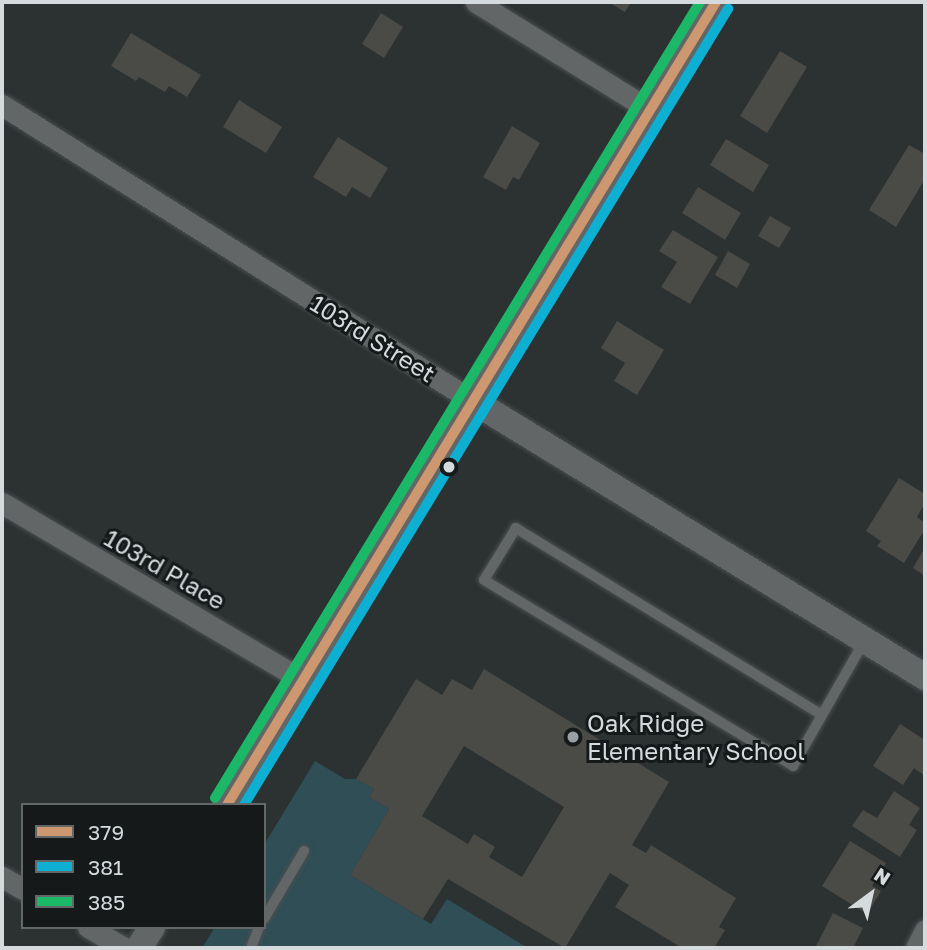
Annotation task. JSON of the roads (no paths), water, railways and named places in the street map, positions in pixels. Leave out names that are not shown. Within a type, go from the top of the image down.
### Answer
[{"type":"street","points":[[476,2],[650,110]]},
{"type":"street","points":[[228,803],[716,2]]},
{"type":"street","name":"103rd Street","points":[[2,105],[473,401],[925,677]]},
{"type":"street","name":"103rd Place","points":[[2,503],[303,680]]},
{"type":"street","points":[[2,877],[21,888]]},
{"type":"street","points":[[91,929],[124,948]]},
{"type":"street","points":[[139,948],[151,929]]},
{"type":"street","points":[[916,948],[925,930]]},
{"type":"lane","points":[[822,715],[516,528],[484,580],[793,766],[865,640]]},
{"type":"lane","points":[[266,916],[304,851]]},
{"type":"lane","points":[[251,948],[250,944],[259,929]]},
{"type":"place","name":"Oak Ridge Elementary School","points":[[573,737]]}]
